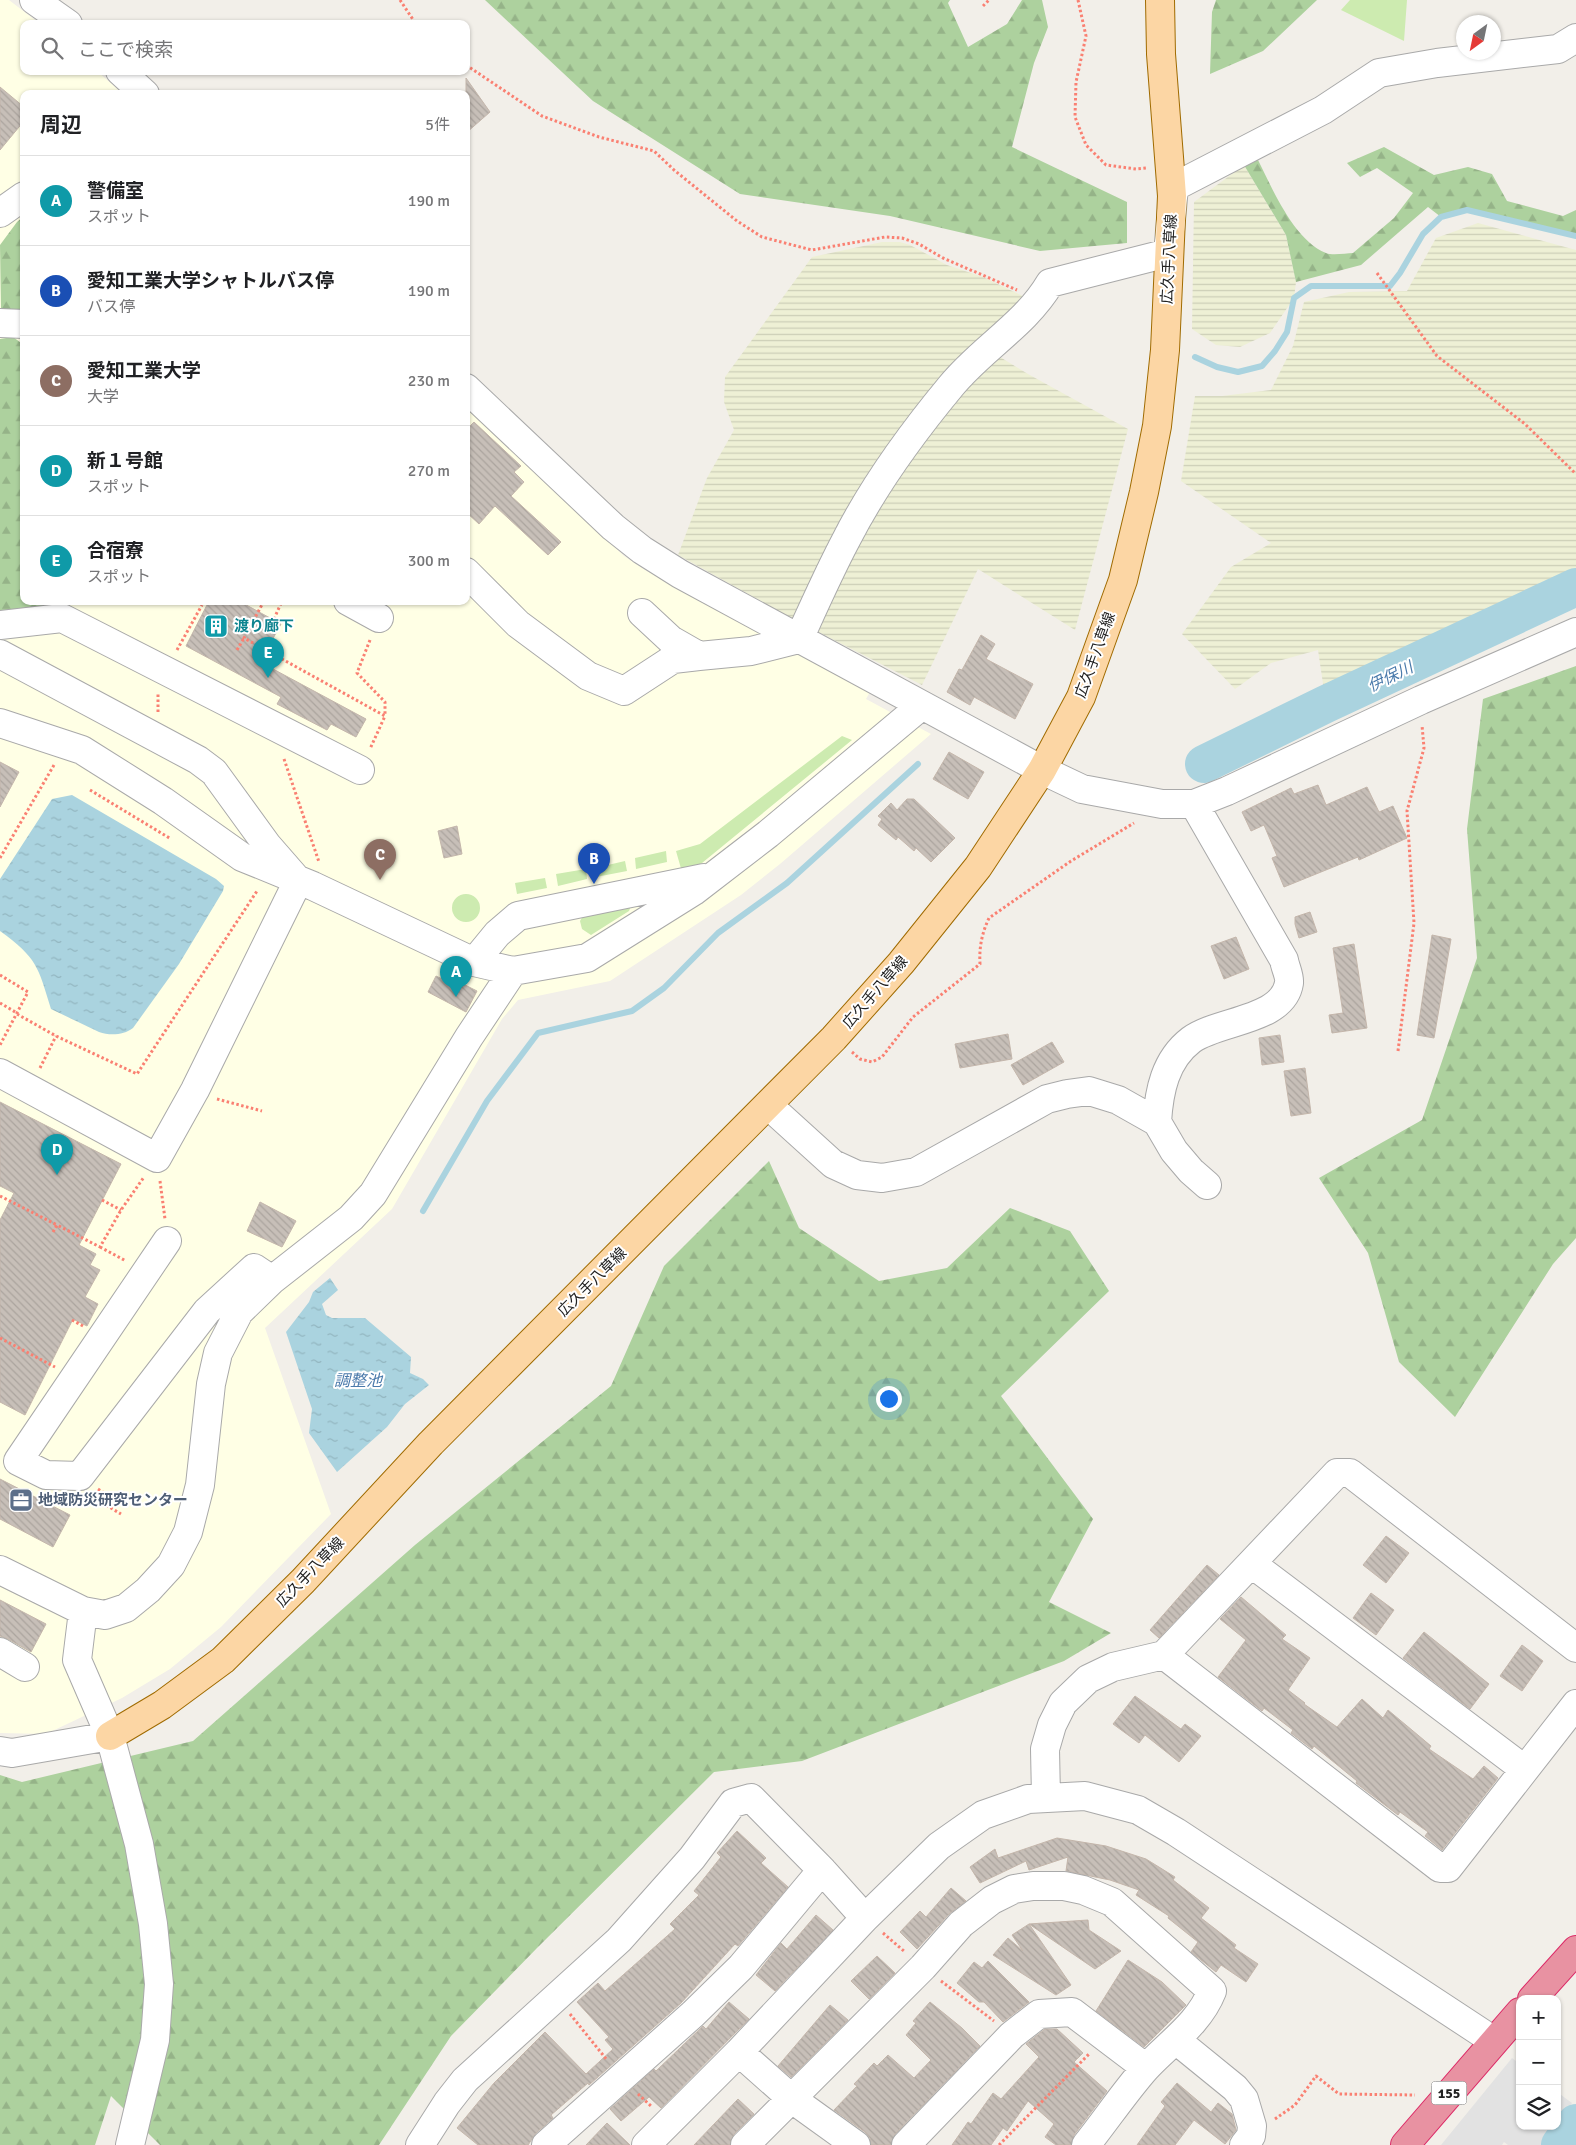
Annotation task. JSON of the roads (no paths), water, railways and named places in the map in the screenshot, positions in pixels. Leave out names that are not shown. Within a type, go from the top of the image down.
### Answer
[{"type":"highway","points":[[1536,1995],[1576,1950]]},
{"type":"highway","name":"155","points":[[1405,2145],[1516,2016]]},
{"type":"main road","name":"広久手八草線","points":[[110,1736],[162,1704],[224,1660],[303,1581],[431,1443],[834,1038],[901,963],[978,866],[1042,770],[1081,697],[1123,580],[1144,492],[1157,426],[1165,350],[1172,196],[1161,54],[1160,0]]},
{"type":"street","points":[[34,0],[62,20]]},
{"type":"street","points":[[799,639],[846,538],[878,485],[952,384],[1040,301],[1050,283],[1168,253],[1174,187],[1323,110],[1379,73],[1437,63],[1558,49],[1576,38]]},
{"type":"street","points":[[124,75],[141,90]]},
{"type":"street","points":[[0,213],[20,199]]},
{"type":"street","points":[[470,392],[613,527],[642,550],[680,574],[921,706],[1082,789],[1162,804],[1194,804],[1227,791],[1421,700],[1576,632]]},
{"type":"street","points":[[470,576],[518,624],[588,676],[624,691],[673,659],[751,651],[799,639]]},
{"type":"street","points":[[356,605],[380,618]]},
{"type":"street","points":[[642,613],[671,640],[699,656]]},
{"type":"street","points":[[0,625],[62,618],[168,674],[360,770]]},
{"type":"street","points":[[0,654],[198,760],[214,772],[267,845],[298,881]]},
{"type":"street","points":[[0,723],[82,750],[163,801],[242,857],[324,891],[474,962],[513,971],[587,958],[694,891],[768,834],[921,706]]},
{"type":"street","points":[[1157,1122],[1159,1094],[1164,1076],[1176,1057],[1191,1040],[1209,1030],[1268,1011],[1283,998],[1289,982],[1284,960],[1194,804]]},
{"type":"street","points":[[474,962],[497,934],[518,916],[713,876]]},
{"type":"street","points":[[0,1073],[157,1158],[195,1090],[298,881]]},
{"type":"street","points":[[0,1570],[83,1611],[105,1615],[126,1608],[148,1590],[171,1565],[188,1532],[200,1485],[210,1384],[218,1353],[240,1312],[272,1280],[351,1218],[373,1194],[469,1037],[513,971]]},
{"type":"street","points":[[768,1105],[833,1164],[857,1175],[882,1178],[916,1172],[1047,1099],[1089,1091],[1118,1100],[1157,1122],[1174,1151],[1191,1171],[1207,1185]]},
{"type":"street","points":[[167,1241],[18,1460],[46,1475],[80,1476],[207,1311],[254,1268],[272,1280]]},
{"type":"street","points":[[1046,1797],[1045,1748],[1052,1725],[1063,1703],[1088,1679],[1113,1667],[1164,1654],[1337,1473],[1350,1473],[1576,1648]]},
{"type":"street","points":[[1252,1564],[1524,1769]]},
{"type":"street","points":[[83,1611],[77,1660],[110,1736],[140,1844],[153,1924],[159,1984],[155,2040],[130,2145]]},
{"type":"street","points":[[0,1652],[25,1668]]},
{"type":"street","points":[[1164,1654],[1440,1868],[1448,1868],[1576,1704]]},
{"type":"street","points":[[0,1751],[12,1753],[110,1736]]},
{"type":"street","points":[[646,2145],[739,2052],[865,1918],[939,1846],[982,1816],[1028,1799],[1085,1796],[1138,1810],[1176,1832],[1494,2041]]},
{"type":"street","points":[[420,2145],[447,2103],[465,2080],[620,1940],[692,1858],[733,1803],[751,1798],[822,1870],[865,1918]]},
{"type":"street","points":[[546,2145],[693,2014],[741,1967],[822,1870]]},
{"type":"street","points":[[745,2145],[923,1967],[961,1924],[992,1900],[1014,1889],[1033,1886],[1064,1886],[1083,1890],[1112,1902],[1212,1991],[1207,2004],[1176,2040],[1146,2068],[1086,2145]]},
{"type":"street","points":[[906,2145],[1012,2035],[1039,2014],[1072,2012],[1146,2068]]},
{"type":"street","points":[[1176,2040],[1240,2093],[1248,2112],[1247,2140]]},
{"type":"street","points":[[739,2052],[792,2099],[856,2145]]},
{"type":"water","points":[[72,795],[216,879],[224,886],[223,891],[179,964],[133,1028],[121,1033],[99,1032],[51,1009],[43,982],[29,956],[0,931],[0,879],[52,799]]},
{"type":"water","name":"調整池","points":[[330,1278],[338,1290],[322,1304],[326,1315],[332,1318],[365,1318],[411,1357],[410,1373],[423,1379],[429,1385],[405,1404],[387,1427],[337,1472],[309,1433],[312,1409],[286,1332],[309,1302],[313,1292]]},
{"type":"waterway","points":[[1195,357],[1217,367],[1238,372],[1262,366],[1275,351],[1287,332],[1294,298],[1311,286],[1390,286],[1423,234],[1441,217],[1467,210],[1576,236]]},
{"type":"waterway","name":"伊保川","points":[[1204,764],[1326,704],[1576,587]]},
{"type":"waterway","points":[[423,1211],[487,1101],[538,1033],[632,1011],[664,988],[718,933],[787,883],[918,764]]},
{"type":"waterway","points":[[1560,2145],[1576,2123]]},
{"type":"place","name":"渡り廊下","points":[[216,626]]},
{"type":"place","name":"合宿寮","points":[[268,678]]},
{"type":"place","name":"愛知工業大学","points":[[380,880]]},
{"type":"place","name":"愛知工業大学シャトルバス停","points":[[594,884]]},
{"type":"place","name":"警備室","points":[[456,997]]},
{"type":"place","name":"新１号館","points":[[57,1175]]},
{"type":"place","name":"地域防災研究センター","points":[[21,1500]]}]
